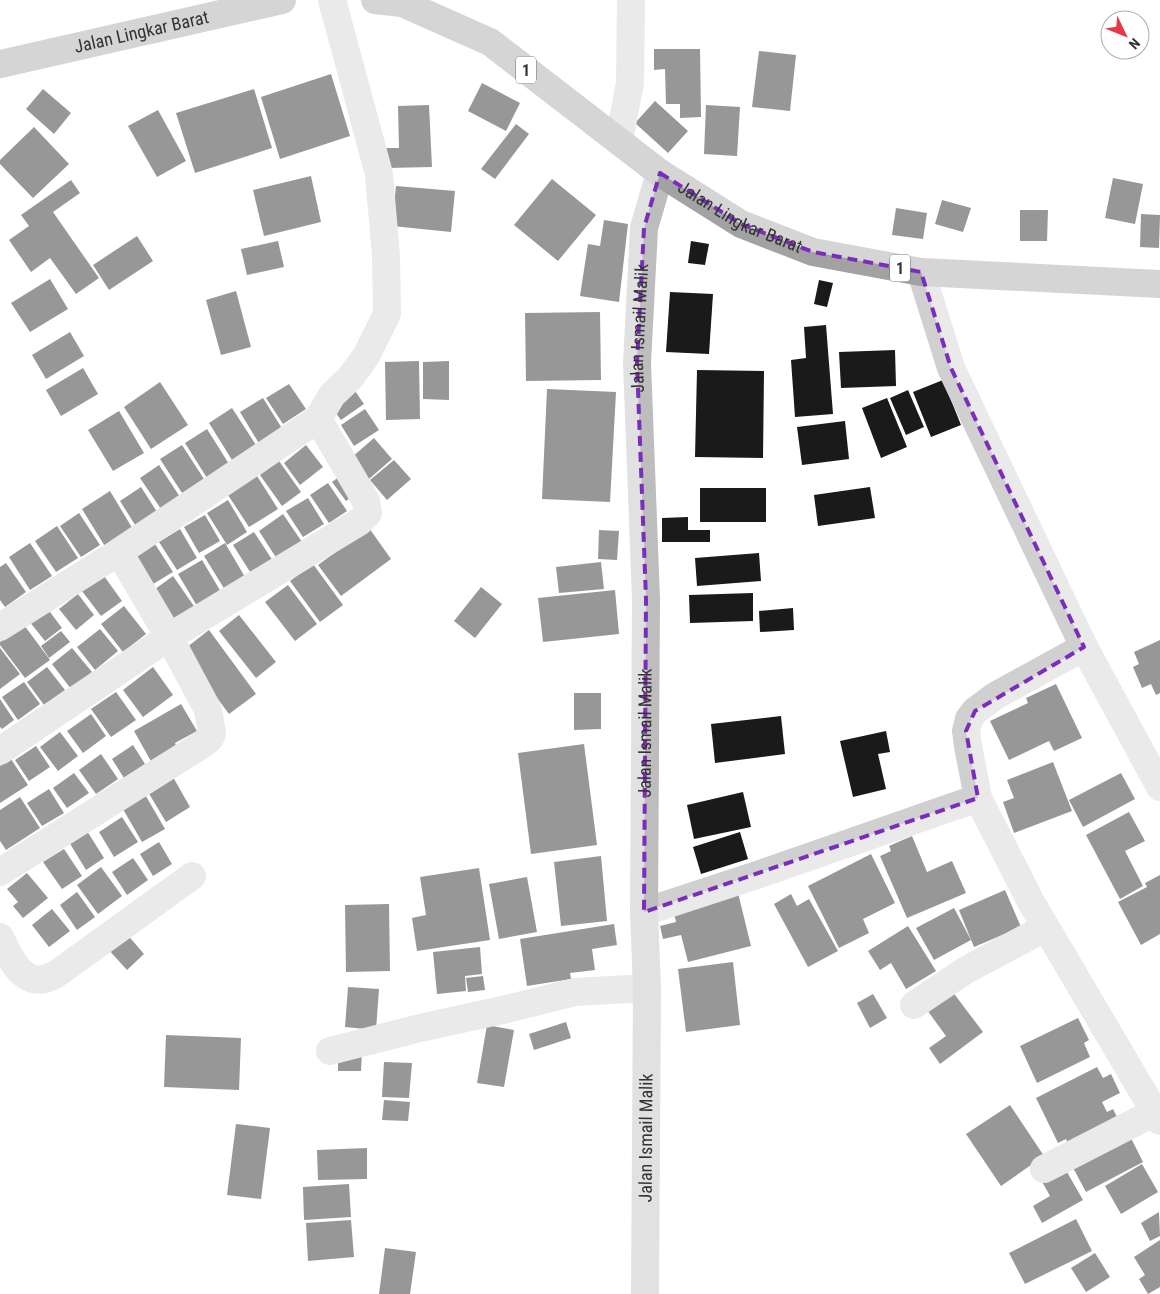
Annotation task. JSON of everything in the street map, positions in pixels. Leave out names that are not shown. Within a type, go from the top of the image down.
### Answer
[{"type":"highway","name":"Jalan Lingkar Barat","points":[[0,64],[282,0]]},
{"type":"highway","name":"Jalan Lingkar Barat","points":[[375,0],[402,3],[490,42],[660,173],[741,224],[813,252],[922,272],[1160,284]]},
{"type":"main road","name":"Jalan Ismail Malik","points":[[645,1294],[647,988],[644,912],[646,599],[637,363],[644,228],[660,173]]},
{"type":"street","points":[[0,627],[119,552],[318,419],[332,395],[350,378],[366,356],[387,314],[386,256],[379,174],[332,0]]},
{"type":"street","points":[[619,142],[630,83],[631,0]]},
{"type":"street","points":[[922,272],[951,368],[1084,647],[1160,787]]},
{"type":"street","points":[[0,751],[169,637],[350,528],[365,517],[368,513],[366,501],[318,419]]},
{"type":"street","points":[[0,872],[210,738],[213,728],[208,710],[169,637],[119,552]]},
{"type":"street","points":[[1044,1169],[1158,1117],[1045,928],[978,798],[966,731],[969,719],[975,711],[995,696],[1084,647]]},
{"type":"street","points":[[644,912],[766,872],[978,798]]},
{"type":"street","points":[[0,937],[6,951],[26,977],[37,980],[49,978],[192,876]]},
{"type":"street","points":[[914,1005],[966,970],[1045,928]]},
{"type":"street","points":[[330,1051],[420,1028],[507,1010],[575,992],[647,988]]},
{"type":"highlighted area","points":[[660,173],[741,224],[813,252],[921,272],[951,368],[1084,647],[975,711],[966,731],[978,798],[644,912],[646,599],[637,363],[644,228]]},
{"type":"building","points":[[654,49],[700,49],[701,117],[680,118],[680,104],[666,104],[665,69],[654,70]]},
{"type":"building","points":[[759,51],[796,55],[790,111],[752,107]]},
{"type":"building","points":[[331,74],[350,136],[280,159],[261,97]]},
{"type":"building","points":[[482,83],[520,103],[506,131],[468,111]]},
{"type":"building","points":[[43,89],[71,113],[54,134],[26,109]]},
{"type":"building","points":[[254,89],[272,148],[195,173],[176,113]]},
{"type":"building","points":[[655,101],[688,131],[668,153],[635,123]]},
{"type":"building","points":[[429,105],[432,167],[387,168],[386,148],[399,148],[398,106]]},
{"type":"building","points":[[706,105],[740,107],[737,156],[704,154]]},
{"type":"building","points":[[158,110],[186,161],[157,177],[128,126]]},
{"type":"building","points":[[516,124],[529,134],[495,179],[481,169]]},
{"type":"building","points":[[34,127],[69,164],[33,198],[0,164],[0,160]]},
{"type":"building","points":[[311,176],[321,222],[264,236],[253,190]]},
{"type":"building","points":[[1113,178],[1143,184],[1135,224],[1105,218]]},
{"type":"building","points":[[552,179],[596,215],[558,261],[514,225]]},
{"type":"building","points":[[71,180],[80,193],[53,212],[99,278],[76,294],[50,258],[31,272],[9,240],[29,226],[21,215]]},
{"type":"building","points":[[396,186],[455,191],[451,232],[392,226]]},
{"type":"building","points":[[942,200],[971,208],[963,232],[935,224]]},
{"type":"building","points":[[896,208],[927,213],[923,239],[892,235]]},
{"type":"building","points":[[1020,210],[1048,210],[1047,241],[1020,241]]},
{"type":"building","points":[[1141,214],[1160,215],[1159,248],[1140,247]]},
{"type":"building","points":[[604,220],[628,224],[619,302],[580,296],[588,244],[600,246]]},
{"type":"building","points":[[137,236],[153,261],[109,290],[93,265]]},
{"type":"building","points":[[278,241],[284,267],[247,275],[241,249]]},
{"type":"building","points":[[691,241],[709,244],[705,265],[688,263]]},
{"type":"building","points":[[50,279],[68,309],[30,332],[11,303]]},
{"type":"building","points":[[819,280],[833,283],[827,307],[814,304]]},
{"type":"building","points":[[236,291],[251,347],[221,355],[206,300]]},
{"type":"building","points":[[670,292],[713,294],[709,354],[666,352]]},
{"type":"building","points":[[600,312],[601,380],[526,381],[525,313]]},
{"type":"building","points":[[826,325],[833,414],[795,417],[791,360],[806,358],[804,327]]},
{"type":"building","points":[[70,332],[84,356],[46,379],[32,355]]},
{"type":"building","points":[[895,350],[896,386],[841,388],[839,352]]},
{"type":"building","points":[[419,361],[420,419],[386,420],[385,362]]},
{"type":"building","points":[[449,361],[449,400],[423,399],[423,362]]},
{"type":"building","points":[[83,368],[98,394],[61,416],[46,390]]},
{"type":"building","points":[[697,370],[764,371],[763,458],[695,457]]},
{"type":"building","points":[[943,380],[961,425],[931,437],[913,392]]},
{"type":"building","points":[[160,382],[188,425],[151,449],[124,407]]},
{"type":"building","points":[[289,384],[306,409],[283,424],[266,398]]},
{"type":"building","points":[[353,388],[364,404],[341,420],[329,404]]},
{"type":"building","points":[[547,389],[616,392],[610,502],[542,499]]},
{"type":"building","points":[[908,390],[924,427],[906,435],[890,398]]},
{"type":"building","points":[[263,398],[283,430],[260,445],[240,412]]},
{"type":"building","points":[[887,398],[907,447],[881,458],[862,408]]},
{"type":"building","points":[[232,408],[256,445],[232,460],[209,423]]},
{"type":"building","points":[[365,409],[379,430],[354,446],[341,425]]},
{"type":"building","points":[[119,411],[144,453],[113,471],[88,430]]},
{"type":"building","points":[[845,421],[849,459],[802,465],[797,427]]},
{"type":"building","points":[[207,429],[229,464],[207,478],[185,443]]},
{"type":"building","points":[[374,438],[392,459],[369,479],[351,458]]},
{"type":"building","points":[[182,445],[204,479],[182,493],[160,459]]},
{"type":"building","points":[[306,445],[323,467],[300,485],[284,463]]},
{"type":"building","points":[[394,460],[411,479],[387,500],[370,480]]},
{"type":"building","points":[[279,461],[301,492],[282,506],[260,475]]},
{"type":"building","points":[[159,465],[180,497],[161,509],[140,478]]},
{"type":"building","points":[[343,474],[357,493],[346,501],[332,482]]},
{"type":"building","points":[[257,476],[278,509],[249,527],[228,495]]},
{"type":"building","points":[[328,483],[347,511],[329,523],[310,495]]},
{"type":"building","points":[[141,487],[159,515],[137,528],[120,501]]},
{"type":"building","points":[[870,487],[875,518],[818,526],[814,495]]},
{"type":"building","points":[[700,488],[766,488],[766,522],[700,522]]},
{"type":"building","points":[[110,491],[134,531],[106,548],[82,509]]},
{"type":"building","points":[[308,498],[324,524],[303,537],[286,511]]},
{"type":"building","points":[[228,500],[247,532],[227,545],[207,513]]},
{"type":"building","points":[[79,513],[100,545],[81,557],[60,526]]},
{"type":"building","points":[[283,514],[302,542],[277,559],[259,531]]},
{"type":"building","points":[[205,515],[220,541],[199,553],[184,527]]},
{"type":"building","points":[[688,517],[688,530],[710,530],[710,542],[662,542],[662,518]]},
{"type":"building","points":[[57,526],[78,558],[56,572],[35,541]]},
{"type":"building","points":[[369,528],[391,559],[341,596],[318,565]]},
{"type":"building","points":[[180,529],[197,558],[177,570],[159,542]]},
{"type":"building","points":[[599,530],[619,531],[617,560],[598,559]]},
{"type":"building","points":[[254,532],[273,561],[252,575],[233,545]]},
{"type":"building","points":[[30,543],[52,576],[30,590],[9,557]]},
{"type":"building","points":[[225,543],[245,577],[225,590],[204,556]]},
{"type":"building","points":[[155,544],[173,572],[153,584],[136,557]]},
{"type":"building","points":[[759,553],[761,581],[697,586],[695,558]]},
{"type":"building","points":[[202,560],[221,592],[197,606],[178,574]]},
{"type":"building","points":[[601,562],[604,589],[559,593],[556,567]]},
{"type":"building","points":[[6,563],[26,592],[5,607],[0,600],[0,567]]},
{"type":"building","points":[[313,564],[343,605],[320,622],[290,581]]},
{"type":"building","points":[[104,576],[122,601],[101,616],[82,591]]},
{"type":"building","points":[[173,576],[196,609],[174,625],[151,592]]},
{"type":"building","points":[[288,585],[317,624],[295,641],[265,602]]},
{"type":"building","points":[[481,587],[502,604],[475,638],[454,621]]},
{"type":"building","points":[[615,590],[619,634],[543,642],[538,598]]},
{"type":"building","points":[[753,593],[753,621],[690,623],[689,595]]},
{"type":"building","points":[[78,594],[94,615],[76,630],[59,609]]},
{"type":"building","points":[[124,606],[146,634],[123,652],[101,624]]},
{"type":"building","points":[[47,608],[62,628],[45,641],[29,621]]},
{"type":"building","points":[[793,608],[794,630],[760,632],[759,611]]},
{"type":"building","points":[[239,615],[276,662],[256,678],[219,631]]},
{"type":"building","points":[[24,625],[50,660],[25,678],[0,645],[0,642]]},
{"type":"building","points":[[100,629],[118,651],[95,670],[77,647]]},
{"type":"building","points":[[209,630],[256,694],[229,714],[182,651]]},
{"type":"building","points":[[61,631],[70,642],[49,658],[41,646]]},
{"type":"building","points":[[1160,640],[1160,693],[1156,695],[1151,684],[1142,688],[1133,667],[1139,664],[1134,652]]},
{"type":"building","points":[[0,648],[20,674],[0,689]]},
{"type":"building","points":[[72,648],[92,672],[71,689],[52,664]]},
{"type":"building","points":[[47,667],[65,690],[44,705],[27,682]]},
{"type":"building","points":[[153,667],[173,695],[143,717],[123,690]]},
{"type":"building","points":[[24,682],[40,704],[18,720],[2,697]]},
{"type":"building","points":[[1056,684],[1082,738],[1054,751],[1049,741],[1009,760],[990,721],[1028,703],[1026,698]]},
{"type":"building","points":[[116,692],[136,720],[111,737],[91,709]]},
{"type":"building","points":[[574,693],[601,693],[601,729],[574,730]]},
{"type":"building","points":[[0,699],[14,720],[2,729],[0,727]]},
{"type":"building","points":[[181,704],[197,731],[175,743],[177,748],[152,763],[134,731]]},
{"type":"building","points":[[91,714],[106,736],[83,753],[67,731]]},
{"type":"building","points":[[781,716],[785,754],[715,763],[711,724]]},
{"type":"building","points":[[886,731],[890,752],[878,754],[886,789],[853,797],[840,741]]},
{"type":"building","points":[[60,732],[78,756],[58,771],[40,747]]},
{"type":"building","points":[[584,744],[597,845],[531,854],[518,753]]},
{"type":"building","points":[[133,745],[145,764],[124,778],[112,759]]},
{"type":"building","points":[[36,746],[50,767],[29,781],[15,760]]},
{"type":"building","points":[[101,754],[118,779],[96,794],[79,770]]},
{"type":"building","points":[[11,759],[28,785],[0,803],[0,766]]},
{"type":"building","points":[[1053,762],[1072,811],[1014,833],[1003,802],[1014,798],[1007,780]]},
{"type":"building","points":[[74,773],[89,793],[67,808],[53,788]]},
{"type":"building","points":[[1121,773],[1135,799],[1083,827],[1069,800]]},
{"type":"building","points":[[173,777],[190,807],[166,822],[148,792]]},
{"type":"building","points":[[49,789],[64,813],[42,826],[27,803]]},
{"type":"building","points":[[143,791],[165,829],[142,842],[120,804]]},
{"type":"building","points":[[743,792],[751,827],[694,839],[687,805]]},
{"type":"building","points":[[20,797],[40,828],[6,850],[0,841],[0,810]]},
{"type":"building","points":[[1129,812],[1145,841],[1125,851],[1143,886],[1120,899],[1086,835]]},
{"type":"building","points":[[122,817],[138,842],[114,857],[99,832]]},
{"type":"building","points":[[87,831],[104,858],[86,870],[69,842]]},
{"type":"building","points":[[740,832],[748,859],[701,874],[693,847]]},
{"type":"building","points":[[912,836],[927,872],[952,861],[966,893],[907,918],[880,856],[891,851],[889,846]]},
{"type":"building","points":[[159,842],[172,864],[153,876],[140,854]]},
{"type":"building","points":[[64,849],[82,876],[62,889],[43,862]]},
{"type":"building","points":[[871,854],[895,903],[863,919],[869,933],[839,948],[808,886]]},
{"type":"building","points":[[601,856],[607,921],[561,926],[554,862]]},
{"type":"building","points":[[133,858],[148,880],[127,895],[112,872]]},
{"type":"building","points":[[101,867],[122,896],[98,914],[77,885]]},
{"type":"building","points":[[479,868],[490,940],[417,951],[412,918],[426,915],[420,877]]},
{"type":"building","points":[[27,873],[48,898],[23,918],[13,906],[18,902],[7,889]]},
{"type":"building","points":[[1160,875],[1160,934],[1141,945],[1118,902],[1147,887],[1145,883]]},
{"type":"building","points":[[527,877],[537,932],[499,939],[489,884]]},
{"type":"building","points":[[1005,890],[1021,927],[974,947],[959,910]]},
{"type":"building","points":[[77,892],[95,917],[77,930],[60,905]]},
{"type":"building","points":[[738,893],[751,946],[688,962],[681,935],[663,939],[660,926],[676,922],[673,909]]},
{"type":"building","points":[[791,894],[797,906],[809,899],[838,951],[808,967],[774,904]]},
{"type":"building","points":[[389,904],[390,971],[346,972],[345,905]]},
{"type":"building","points":[[954,908],[971,940],[934,960],[916,928]]},
{"type":"building","points":[[52,909],[70,931],[49,947],[32,925]]},
{"type":"building","points":[[614,924],[617,945],[592,949],[595,970],[570,973],[571,979],[527,986],[520,939]]},
{"type":"building","points":[[908,926],[936,971],[906,989],[891,963],[880,970],[868,951]]},
{"type":"building","points":[[125,932],[144,954],[127,970],[107,948]]},
{"type":"building","points":[[480,947],[482,974],[465,976],[466,991],[437,994],[433,952]]},
{"type":"building","points":[[733,962],[740,1025],[686,1032],[678,969]]},
{"type":"building","points":[[483,976],[485,990],[468,992],[466,978]]},
{"type":"building","points":[[348,987],[379,989],[376,1030],[345,1027]]},
{"type":"building","points":[[952,991],[983,1032],[940,1064],[929,1048],[946,1036],[927,1010]]},
{"type":"building","points":[[873,994],[887,1018],[870,1028],[857,1003]]},
{"type":"building","points":[[1078,1018],[1089,1040],[1084,1043],[1090,1057],[1037,1083],[1020,1046]]},
{"type":"building","points":[[566,1022],[571,1038],[534,1050],[529,1034]]},
{"type":"building","points":[[487,1025],[514,1030],[504,1087],[477,1083]]},
{"type":"building","points":[[166,1035],[241,1038],[239,1090],[164,1087]]},
{"type":"building","points":[[338,1050],[362,1051],[361,1071],[338,1071]]},
{"type":"building","points":[[384,1062],[412,1063],[409,1098],[382,1097]]},
{"type":"building","points":[[1097,1067],[1103,1078],[1111,1074],[1120,1093],[1102,1102],[1107,1112],[1113,1109],[1122,1127],[1072,1152],[1066,1139],[1058,1143],[1036,1098]]},
{"type":"building","points":[[384,1100],[410,1102],[408,1121],[382,1120]]},
{"type":"building","points":[[1010,1105],[1044,1156],[1001,1186],[966,1134]]},
{"type":"building","points":[[236,1124],[270,1128],[261,1199],[227,1195]]},
{"type":"building","points":[[1129,1134],[1143,1162],[1086,1192],[1071,1164]]},
{"type":"building","points":[[367,1148],[367,1179],[318,1180],[317,1150]]},
{"type":"building","points":[[1142,1164],[1158,1192],[1121,1214],[1105,1186]]},
{"type":"building","points":[[1063,1165],[1083,1200],[1042,1223],[1033,1206],[1050,1196],[1040,1178]]},
{"type":"building","points":[[349,1184],[351,1217],[304,1220],[303,1187]]},
{"type":"building","points":[[1159,1212],[1160,1236],[1150,1241],[1141,1223]]},
{"type":"building","points":[[1076,1219],[1092,1251],[1025,1284],[1009,1253]]},
{"type":"building","points":[[351,1220],[354,1257],[308,1261],[306,1223]]},
{"type":"building","points":[[1160,1240],[1160,1287],[1148,1294],[1139,1279],[1145,1275],[1134,1257]]},
{"type":"building","points":[[385,1248],[416,1252],[410,1294],[379,1294]]},
{"type":"building","points":[[1095,1253],[1110,1277],[1086,1292],[1071,1268]]}]
